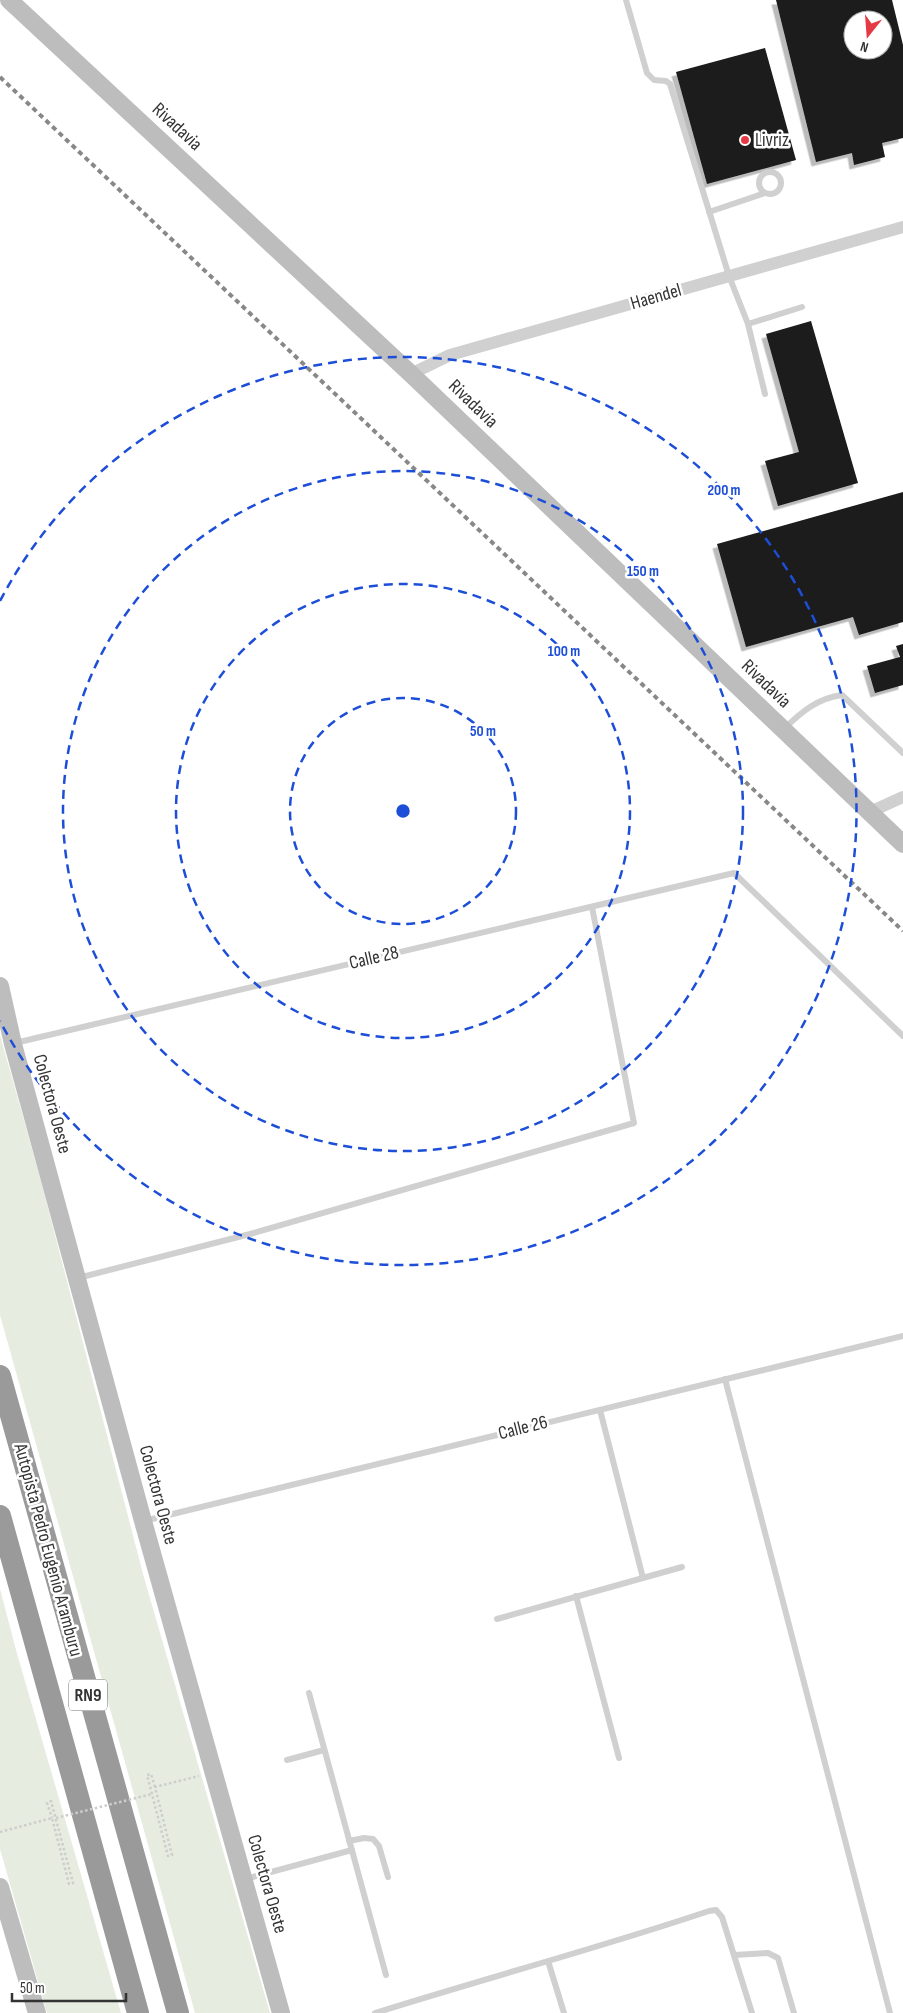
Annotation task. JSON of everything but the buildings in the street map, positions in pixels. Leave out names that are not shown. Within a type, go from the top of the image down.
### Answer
[{"type":"highway","name":"Autopista Pedro Eugenio Aramburu","points":[[0,1376],[178,2013]]},
{"type":"highway","name":"Autopista Pedro Eugenio Aramburu","points":[[0,1516],[138,2013]]},
{"type":"street","name":"Rivadavia","points":[[9,0],[411,374],[903,844]]},
{"type":"street","name":"Haendel","points":[[411,374],[450,356],[903,227]]},
{"type":"street","points":[[870,812],[903,797]]},
{"type":"street","name":"Colectora Oeste","points":[[0,986],[13,1044],[143,1521],[281,2013]]},
{"type":"street","points":[[0,1887],[37,2013]]},
{"type":"lane","points":[[626,0],[650,78],[666,81],[670,84],[729,276],[748,324],[765,394]]},
{"type":"lane","points":[[709,212],[765,193]]},
{"type":"lane","points":[[748,324],[802,307]]},
{"type":"lane","points":[[784,730],[811,705],[829,697],[842,695],[903,753]]},
{"type":"lane","name":"Calle 28","points":[[13,1044],[734,873],[903,1036]]},
{"type":"lane","points":[[77,1279],[250,1234],[634,1123],[592,907]]},
{"type":"lane","name":"Calle 26","points":[[143,1521],[903,1336]]},
{"type":"lane","points":[[724,1379],[890,2013]]},
{"type":"lane","points":[[600,1410],[643,1578]]},
{"type":"lane","points":[[498,1619],[682,1567]]},
{"type":"lane","points":[[576,1596],[619,1758]]},
{"type":"lane","points":[[309,1692],[386,1975]]},
{"type":"lane","points":[[287,1760],[324,1750]]},
{"type":"lane","points":[[349,1841],[364,1838],[373,1839],[379,1846],[388,1877]]},
{"type":"lane","points":[[244,1880],[352,1850]]},
{"type":"lane","points":[[375,2013],[632,1937],[716,1910],[722,1917],[752,2013]]},
{"type":"lane","points":[[734,1955],[768,1953],[778,1958],[794,2013]]},
{"type":"lane","points":[[548,1961],[564,2013]]},
{"type":"path","points":[[154,1787],[214,1772]]},
{"type":"path","points":[[150,1774],[154,1787],[172,1855],[168,1856],[147,1775],[150,1774]]},
{"type":"path","points":[[56,1818],[152,1794]]},
{"type":"path","points":[[51,1801],[56,1818],[73,1883],[69,1884],[47,1803],[51,1801]]},
{"type":"path","points":[[0,1832],[52,1818]]},
{"type":"shaded area","points":[[0,1035],[41,1181],[143,1574],[270,2013],[195,2013],[0,1315]]},
{"type":"shaded area","points":[[0,1589],[121,2013],[47,2013],[0,1849]]},
{"type":"railway","points":[[0,77],[903,931]]},
{"type":"place","name":"Livriz","points":[[745,140]]}]
